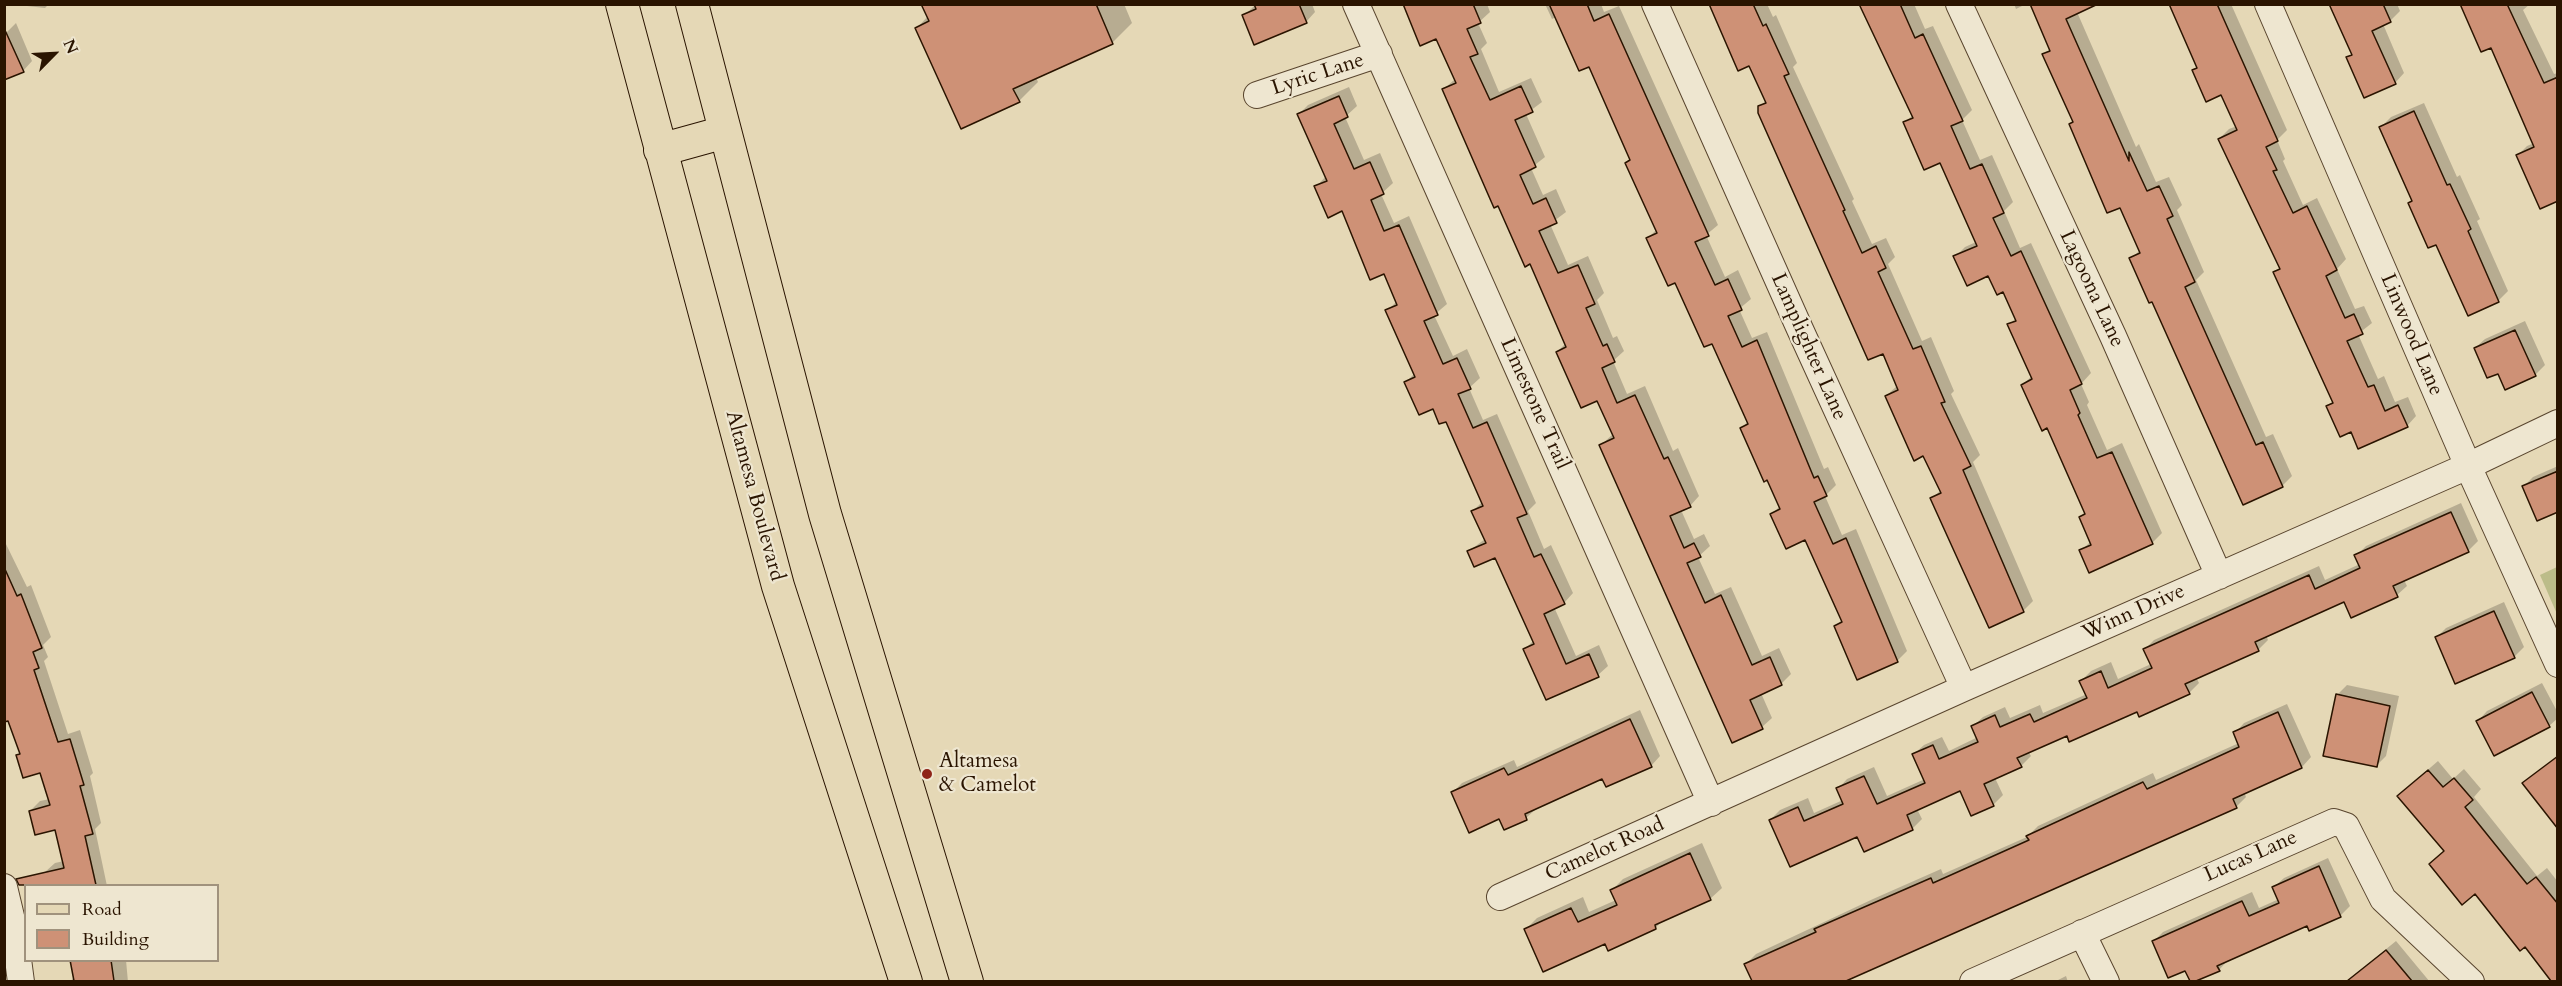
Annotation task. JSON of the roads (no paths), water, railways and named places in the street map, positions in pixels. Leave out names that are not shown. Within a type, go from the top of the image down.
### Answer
[{"type":"main road","name":"Altamesa Boulevard","points":[[622,4],[778,586],[906,981]]},
{"type":"main road","points":[[692,4],[825,514],[967,981]]},
{"type":"main road","points":[[660,150],[725,132]]},
{"type":"street","name":"Limestone Trail","points":[[1356,4],[1711,803]]},
{"type":"street","name":"Lamplighter Lane","points":[[1655,4],[1964,688]]},
{"type":"street","name":"Lagoona Lane","points":[[1959,4],[2113,336],[2219,576]]},
{"type":"street","name":"Linwood Lane","points":[[2268,4],[2468,466],[2558,664]]},
{"type":"street","name":"Lyric Lane","points":[[1257,95],[1379,54]]},
{"type":"street","name":"Winn Drive","points":[[1711,803],[1964,688],[2468,466],[2558,423]]},
{"type":"street","name":"Camelot Road","points":[[1500,897],[1711,803]]},
{"type":"street","name":"Lucas Lane","points":[[1973,981],[2334,822],[2346,826],[2384,898],[2471,981]]},
{"type":"street","points":[[4,887],[14,929],[21,981]]},
{"type":"street","points":[[2082,933],[2106,981]]},
{"type":"place","name":"Altamesa & Camelot","points":[[927,774]]}]
